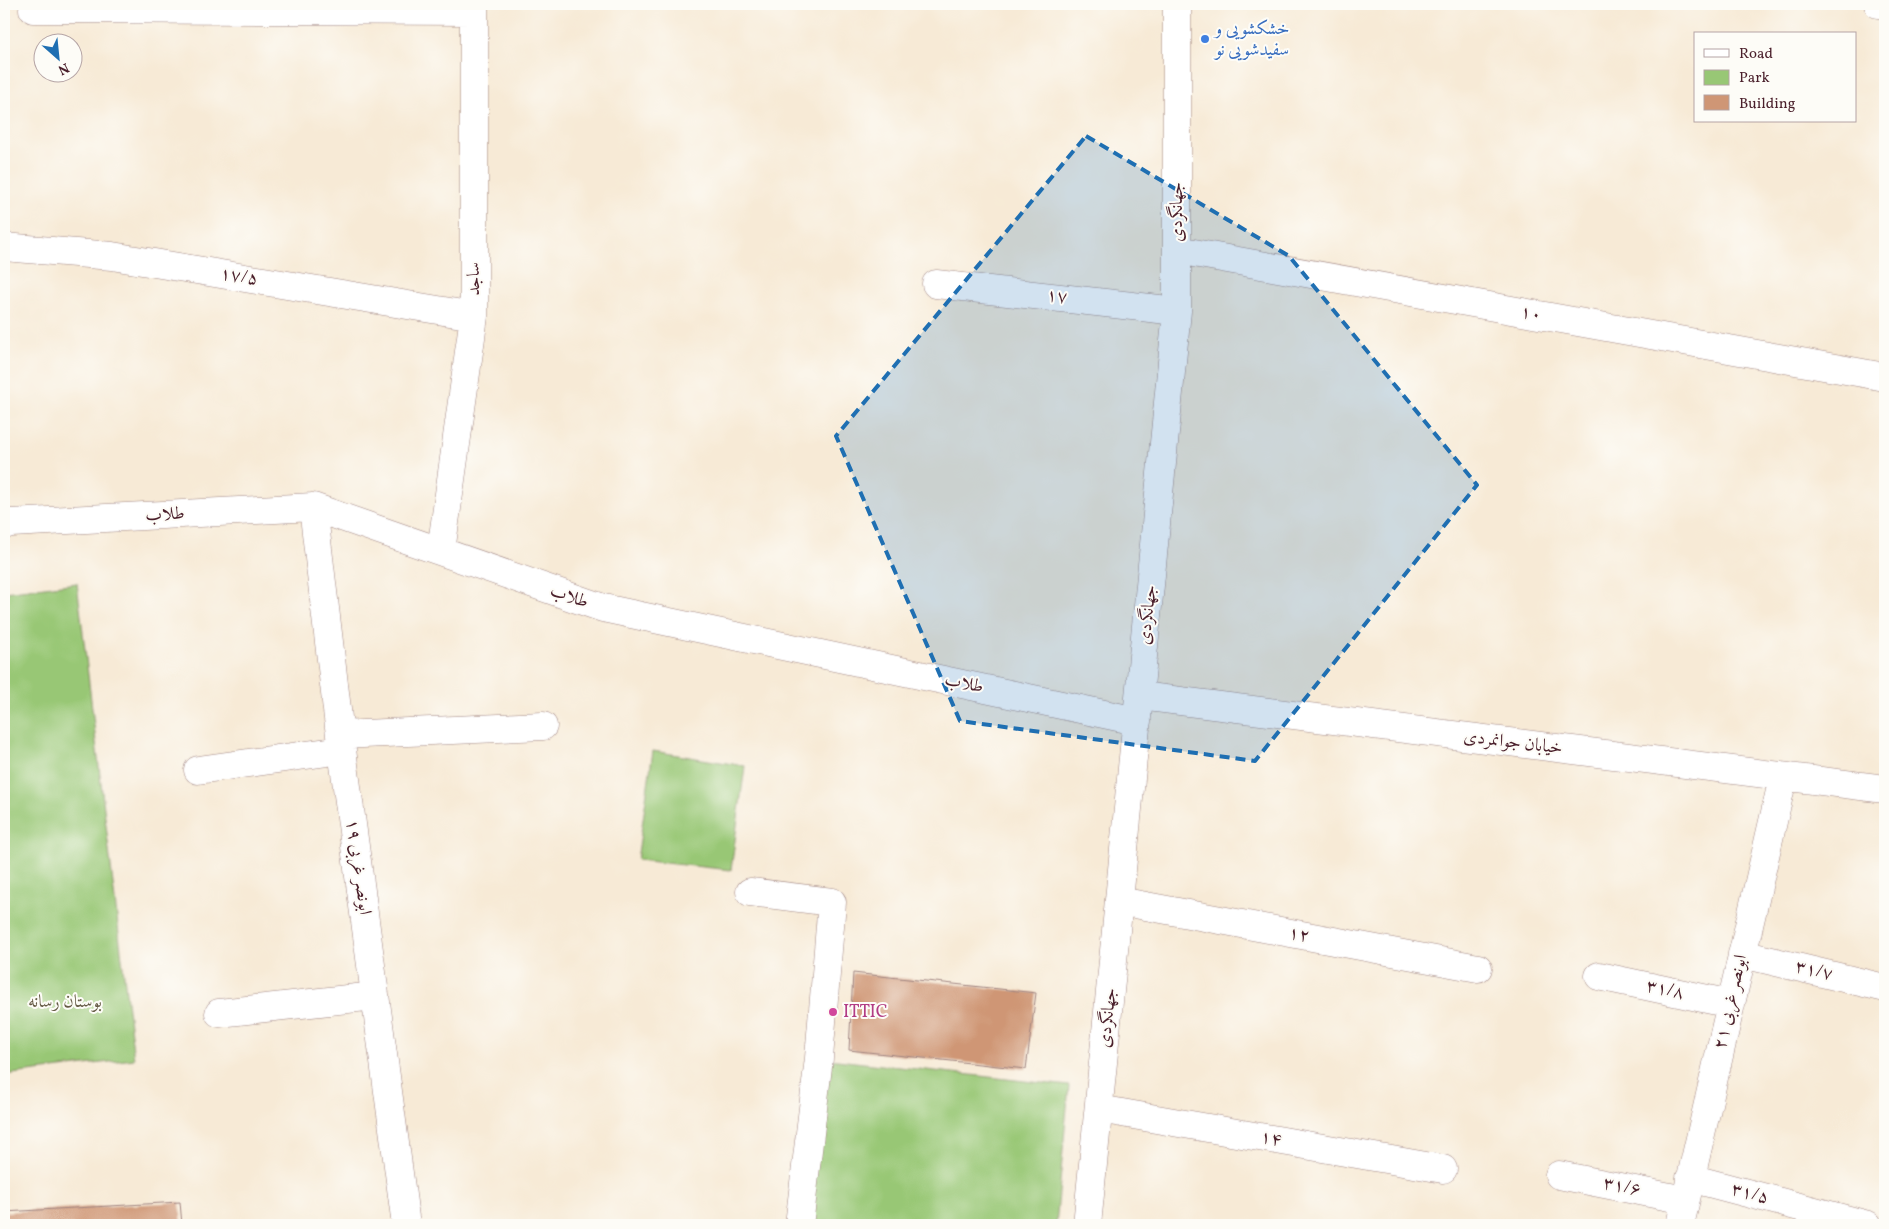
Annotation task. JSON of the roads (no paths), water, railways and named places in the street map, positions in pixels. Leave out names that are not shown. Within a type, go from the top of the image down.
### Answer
[{"type":"street","name":"جهانگردی","points":[[1088,1225],[1177,311],[1177,4]]},
{"type":"street","points":[[1878,4],[1885,4]]},
{"type":"street","points":[[33,9],[474,8]]},
{"type":"street","name":"ساجد","points":[[441,551],[474,316],[474,8]]},
{"type":"street","name":"۱۷/۵","points":[[4,247],[112,256],[474,316]]},
{"type":"street","name":"۱۰","points":[[1177,250],[1885,377]]},
{"type":"street","name":"۱۷","points":[[936,284],[1177,311]]},
{"type":"street","name":"طلاب","points":[[4,525],[12,523],[313,507],[603,608],[1139,708]]},
{"type":"street","name":"ابونصر غربی ۱۹","points":[[313,507],[341,742],[406,1225]]},
{"type":"street","name":"خیابان جوانمردی","points":[[1139,708],[1885,789]]},
{"type":"street","points":[[198,770],[341,742],[543,726]]},
{"type":"street","name":"ابونصر غربی ۲۱","points":[[1685,1201],[1783,778]]},
{"type":"street","points":[[750,892],[832,902],[819,1058],[798,1225]]},
{"type":"street","name":"۱۲","points":[[1119,901],[1478,968]]},
{"type":"street","name":"۳۱/۷","points":[[1742,954],[1885,988]]},
{"type":"street","name":"۳۱/۸","points":[[1599,976],[1731,1004]]},
{"type":"street","points":[[219,1013],[375,996]]},
{"type":"street","name":"۱۴","points":[[1099,1109],[1443,1169]]},
{"type":"street","name":"۳۱/۶","points":[[1559,1175],[1685,1201]]},
{"type":"street","name":"۳۱/۵","points":[[1685,1201],[1868,1225]]},
{"type":"place","name":"خشکشویی و سفیدشویی نو","points":[[1205,39]]},
{"type":"place","name":"ITTIC","points":[[833,1012]]},
{"type":"park label","name":"بوستان رسانه","points":[[65,1002]]}]
